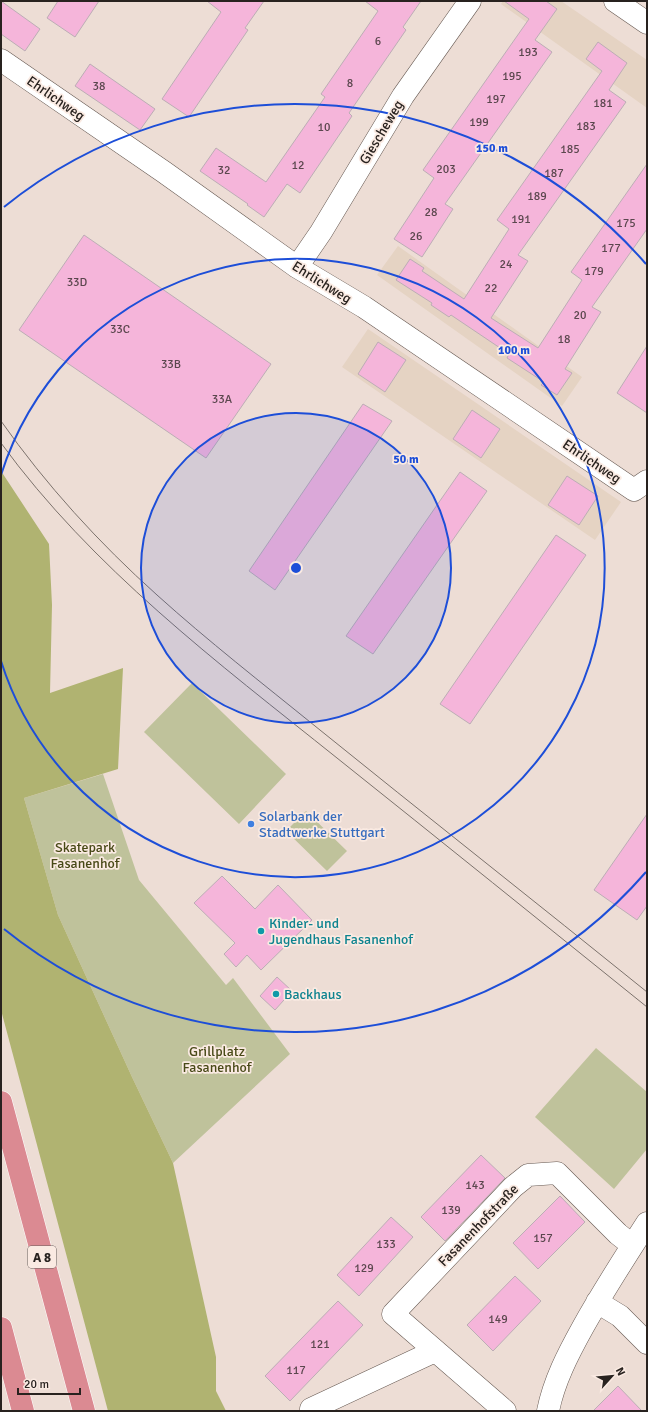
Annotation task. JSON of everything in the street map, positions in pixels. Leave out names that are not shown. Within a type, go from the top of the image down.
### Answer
[{"type":"highway","name":"A 8","points":[[1,1102],[84,1411]]},
{"type":"highway","points":[[1,1328],[23,1411]]},
{"type":"street","name":"Giescheweg","points":[[297,267],[321,232],[403,96],[470,1]]},
{"type":"street","points":[[615,1],[647,23]]},
{"type":"street","name":"Ehrlichweg","points":[[1,60],[164,172],[297,267],[364,307],[634,490],[647,481]]},
{"type":"street","name":"Fasanenhofstraße","points":[[505,1411],[392,1314],[513,1187],[528,1175],[557,1174],[632,1246]]},
{"type":"street","points":[[548,1411],[558,1376],[569,1352],[597,1302],[647,1223]]},
{"type":"street","points":[[597,1302],[620,1316],[647,1343]]},
{"type":"street","points":[[311,1409],[435,1351]]},
{"type":"shaded area","points":[[503,1],[561,1],[647,60],[647,108],[501,4]]},
{"type":"shaded area","points":[[398,246],[582,377],[562,406],[377,275]]},
{"type":"shaded area","points":[[368,329],[621,502],[595,540],[342,367]]},
{"type":"green space","points":[[1,471],[49,544],[52,605],[50,693],[123,668],[118,769],[24,798],[58,915],[173,1163],[216,1357],[216,1391],[226,1411],[108,1411],[1,1010]]},
{"type":"green space","points":[[192,683],[286,774],[239,824],[144,732]]},
{"type":"green space","points":[[103,774],[139,880],[226,985],[233,978],[290,1054],[173,1163],[58,915],[24,798]]},
{"type":"green space","points":[[306,811],[347,851],[327,871],[286,831]]},
{"type":"green space","points":[[596,1048],[647,1092],[647,1149],[614,1189],[535,1117]]},
{"type":"building","points":[[1,1],[40,29],[25,51],[1,34]]},
{"type":"building","points":[[58,1],[99,1],[75,37],[47,18]]},
{"type":"building","points":[[207,1],[264,1],[245,28],[248,30],[189,117],[162,99],[221,12]]},
{"type":"building","points":[[365,1],[421,1],[403,27],[406,30],[349,113],[352,116],[300,193],[287,184],[264,217],[247,205],[248,204],[200,171],[216,148],[266,182],[325,97],[321,94],[378,11]]},
{"type":"building","points":[[504,1],[546,1],[557,9],[535,40],[552,52],[445,204],[453,209],[422,257],[394,239],[434,178],[423,170],[529,19]]},
{"type":"building","points":[[598,42],[627,63],[609,90],[626,102],[518,255],[528,261],[491,318],[538,348],[582,280],[571,272],[647,164],[647,229],[592,307],[601,312],[565,369],[572,373],[557,395],[541,385],[544,382],[507,358],[509,354],[451,315],[449,317],[431,305],[432,303],[396,280],[410,259],[424,268],[422,271],[464,299],[509,229],[497,220],[602,71],[586,59]]},
{"type":"building","points":[[90,64],[155,109],[140,130],[75,86]]},
{"type":"building","points":[[84,235],[271,364],[206,458],[19,330]]},
{"type":"building","points":[[378,342],[406,360],[385,392],[358,374]]},
{"type":"building","points":[[647,346],[647,413],[617,393]]},
{"type":"building","points":[[363,404],[392,421],[275,590],[249,571]]},
{"type":"building","points":[[472,410],[500,429],[481,458],[453,439]]},
{"type":"building","points":[[460,472],[487,491],[373,654],[346,636]]},
{"type":"building","points":[[567,476],[598,496],[579,525],[548,505]]},
{"type":"building","points":[[556,535],[586,555],[470,724],[440,704]]},
{"type":"building","points":[[647,814],[647,906],[637,920],[594,890]]},
{"type":"building","name":"Kinder- und Jugendhaus Fasanenhof","points":[[222,876],[255,909],[278,885],[312,920],[261,970],[247,955],[236,967],[224,954],[235,943],[194,903]]},
{"type":"building","name":"Backhaus","points":[[277,977],[292,991],[275,1010],[260,996]]},
{"type":"building","points":[[481,1155],[505,1178],[445,1241],[421,1217]]},
{"type":"building","points":[[560,1196],[585,1222],[538,1269],[513,1243]]},
{"type":"building","points":[[391,1217],[413,1237],[359,1296],[337,1275]]},
{"type":"building","points":[[515,1276],[541,1301],[493,1351],[467,1325]]},
{"type":"building","points":[[338,1301],[363,1325],[290,1401],[265,1376]]},
{"type":"building","points":[[618,1386],[642,1411],[593,1411]]},
{"type":"tram line","points":[[1,421],[36,468],[94,534],[135,575],[176,612],[255,678],[647,992]]},
{"type":"tram line","points":[[1,443],[37,488],[75,531],[158,611],[247,686],[647,1007]]},
{"type":"place","name":"Solarbank der Stadtwerke Stuttgart","points":[[251,824]]},
{"type":"place","name":"Kinder- und Jugendhaus Fasanenhof","points":[[261,931]]},
{"type":"place","name":"Backhaus","points":[[276,994]]},
{"type":"park label","name":"Skatepark Fasanenhof","points":[[85,856]]},
{"type":"park label","name":"Grillplatz Fasanenhof","points":[[217,1060]]}]
